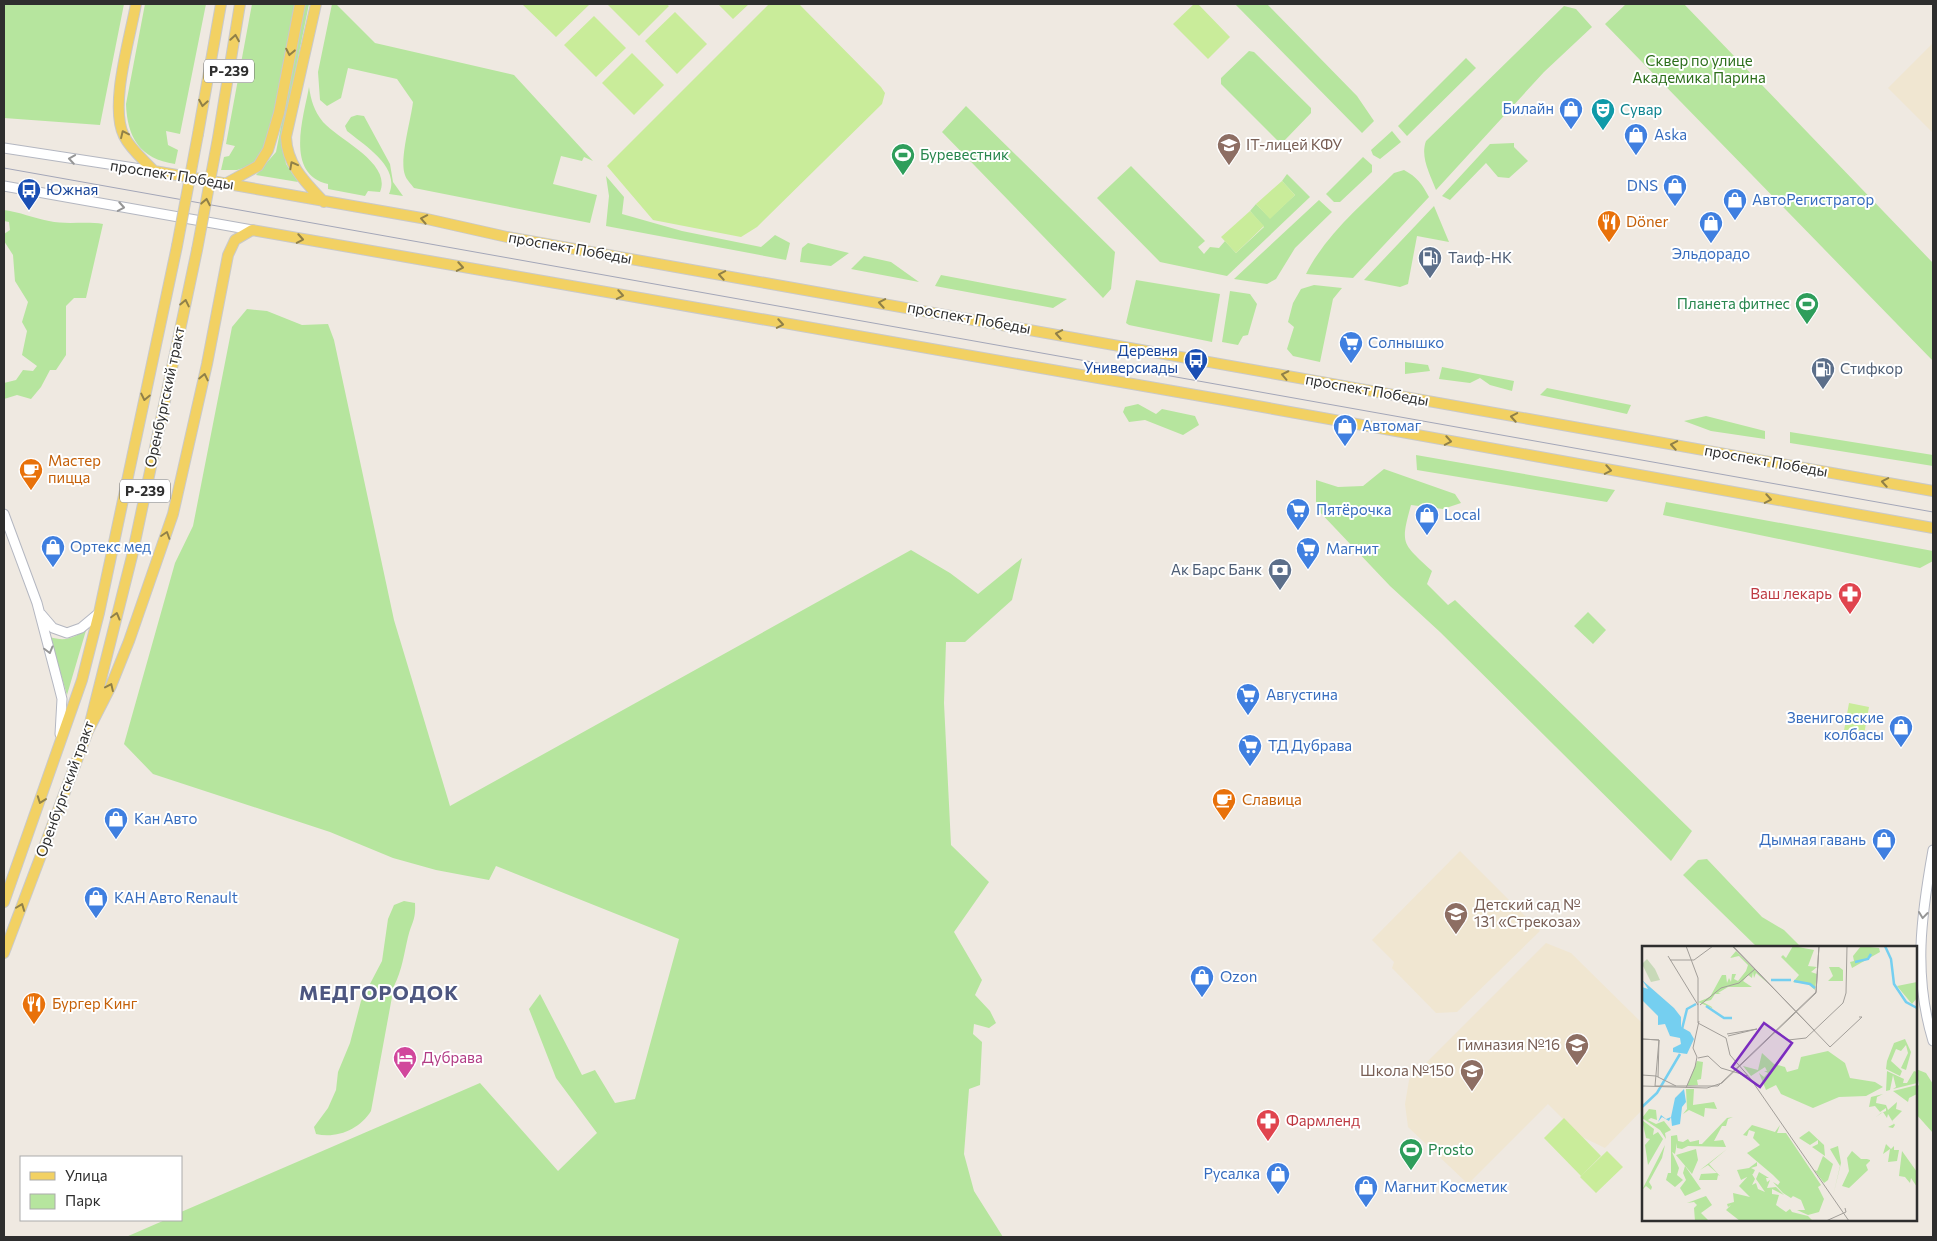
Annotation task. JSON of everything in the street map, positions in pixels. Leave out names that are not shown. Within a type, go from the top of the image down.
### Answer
[{"type":"main road","points":[[136,4],[121,84],[119,118],[120,127],[130,146],[154,171]]},
{"type":"main road","name":"Оренбургский тракт","points":[[4,902],[82,680],[99,613],[176,246],[221,4]]},
{"type":"main road","name":"Оренбургский тракт","points":[[4,953],[88,731],[132,556],[197,250],[240,4]]},
{"type":"main road","points":[[228,183],[258,166],[268,150],[278,113],[300,4]]},
{"type":"main road","points":[[316,4],[286,137],[286,146],[295,169],[324,202]]},
{"type":"main road","name":"проспект Победы","points":[[4,148],[228,183],[324,202],[1933,491]]},
{"type":"main road","points":[[4,186],[1224,400],[1933,528]]},
{"type":"main road","points":[[88,731],[111,686],[129,641],[173,514],[207,364],[228,255],[235,240],[252,230]]},
{"type":"main road","points":[[4,514],[42,616],[53,628],[67,633],[82,628],[99,613]]},
{"type":"main road","points":[[37,603],[62,699],[57,754]]},
{"type":"main road","points":[[1933,850],[1922,918],[1919,955],[1922,994],[1933,1042]]},
{"type":"shaded area","points":[[1933,43],[1933,133],[1888,88]]},
{"type":"shaded area","name":"Детский сад № 131 «Стрекоза»","points":[[1460,851],[1540,931],[1457,1012],[1436,1013],[1392,968],[1394,962],[1372,940]]},
{"type":"shaded area","name":"Гимназия №16","points":[[1546,943],[1571,953],[1642,1023],[1642,1110],[1605,1148],[1580,1136],[1548,1104],[1468,1184],[1408,1127],[1405,1104],[1409,1080]]},
{"type":"green space","points":[[4,4],[124,4],[100,125],[4,118]]},
{"type":"green space","points":[[145,4],[206,4],[180,134],[166,131],[168,145],[178,150],[175,164],[163,161],[144,152],[129,127],[126,104]]},
{"type":"green space","points":[[252,4],[295,4],[269,145],[252,165],[237,170],[221,170],[224,157],[229,156],[235,146],[226,144]]},
{"type":"green space","points":[[305,4],[309,4],[282,137],[286,164],[298,182],[256,175],[276,152]]},
{"type":"green space","points":[[332,4],[337,5],[375,43],[514,75],[593,161],[584,157],[582,161],[561,156],[553,184],[597,195],[590,223],[414,188],[407,180],[403,160],[413,102],[397,79],[348,68],[341,98],[327,106],[320,100],[318,72]]},
{"type":"green space","points":[[522,4],[590,4],[556,37]]},
{"type":"green space","points":[[607,4],[666,4],[669,6],[639,36]]},
{"type":"green space","points":[[718,4],[749,4],[733,19]]},
{"type":"green space","points":[[769,4],[799,4],[881,87],[885,93],[882,104],[757,227],[741,237],[653,220],[607,166]]},
{"type":"green space","points":[[1194,4],[1198,4],[1230,37],[1208,59],[1173,24]]},
{"type":"green space","points":[[1235,4],[1267,4],[1357,96],[1374,121],[1362,133]]},
{"type":"green space","name":"Сквер по улице Академика Парина","points":[[1626,4],[1684,4],[1933,263],[1933,361],[1605,24]]},
{"type":"green space","points":[[1564,6],[1576,9],[1592,27],[1544,72],[1436,190],[1425,159],[1424,147],[1426,141]]},
{"type":"green space","points":[[675,12],[707,44],[677,74],[645,41]]},
{"type":"green space","points":[[594,16],[626,48],[596,77],[564,45]]},
{"type":"green space","points":[[1249,51],[1254,52],[1311,108],[1311,113],[1284,141],[1277,140],[1221,84],[1221,78]]},
{"type":"green space","points":[[632,53],[664,85],[634,115],[602,83]]},
{"type":"green space","points":[[1466,58],[1476,68],[1407,136],[1398,126]]},
{"type":"green space","points":[[309,87],[313,105],[323,122],[362,153],[378,171],[382,181],[380,192],[368,191],[365,196],[328,189],[328,184],[314,178],[306,169],[301,157],[300,143]]},
{"type":"green space","points":[[966,106],[1115,252],[1111,289],[1103,298],[942,132]]},
{"type":"green space","points":[[357,115],[364,116],[390,164],[393,182],[403,196],[389,194],[390,175],[385,166],[371,150],[347,131],[345,126],[351,117]]},
{"type":"green space","points":[[1392,131],[1401,142],[1380,159],[1373,155],[1371,150]]},
{"type":"green space","points":[[1514,143],[1514,147],[1528,161],[1509,178],[1498,177],[1486,163],[1450,200],[1442,196],[1490,144]]},
{"type":"green space","points":[[1363,157],[1372,165],[1372,172],[1340,202],[1334,202],[1326,194]]},
{"type":"green space","points":[[1131,166],[1205,241],[1198,247],[1204,254],[1210,247],[1219,248],[1225,241],[1236,253],[1264,227],[1250,211],[1256,204],[1270,218],[1295,195],[1282,181],[1287,174],[1310,197],[1227,276],[1160,262],[1097,198]]},
{"type":"green space","points":[[1404,170],[1419,181],[1429,197],[1353,278],[1306,274],[1314,259],[1346,220],[1394,173]]},
{"type":"green space","points":[[606,176],[624,197],[622,214],[682,231],[761,247],[775,235],[790,243],[786,260],[606,226],[609,196]]},
{"type":"green space","points":[[1282,181],[1295,195],[1270,219],[1256,204]]},
{"type":"green space","points":[[1319,200],[1332,212],[1295,248],[1276,279],[1267,284],[1234,279]]},
{"type":"green space","points":[[1434,206],[1449,242],[1417,236],[1408,284],[1400,287],[1364,280]]},
{"type":"green space","points":[[4,210],[56,222],[103,224],[86,298],[74,298],[66,306],[66,355],[56,370],[50,370],[41,387],[31,399],[17,395],[4,399],[4,383],[16,380],[23,370],[33,371],[37,366],[22,355],[27,331],[22,322],[28,302],[15,281],[13,255],[4,241],[4,234],[10,230],[9,222],[4,221]]},
{"type":"green space","points":[[1250,211],[1264,226],[1236,253],[1221,237]]},
{"type":"green space","points":[[808,243],[849,253],[831,266],[800,262],[802,248]]},
{"type":"green space","points":[[864,256],[891,262],[919,282],[851,269]]},
{"type":"green space","points":[[941,275],[1067,299],[1053,308],[935,286]]},
{"type":"green space","points":[[1136,280],[1220,294],[1212,342],[1126,323]]},
{"type":"green space","points":[[1314,285],[1342,288],[1333,299],[1320,362],[1293,356],[1287,349],[1294,327],[1288,322],[1293,303],[1301,289]]},
{"type":"green space","points":[[1230,291],[1250,294],[1257,304],[1248,335],[1243,336],[1238,345],[1222,342]]},
{"type":"green space","points":[[247,309],[267,311],[302,325],[328,324],[334,340],[394,620],[450,806],[911,550],[950,573],[978,594],[1022,558],[1012,600],[965,642],[946,642],[944,703],[951,845],[989,882],[954,932],[982,980],[975,995],[990,1011],[996,1023],[989,1028],[974,1024],[973,1034],[982,1042],[980,1085],[969,1089],[964,1154],[974,1191],[1003,1237],[126,1237],[163,1221],[182,1221],[182,1212],[480,1083],[558,1171],[597,1133],[556,1078],[529,1009],[540,994],[582,1075],[595,1070],[615,1103],[635,1099],[679,939],[496,866],[489,880],[436,870],[393,858],[330,832],[153,774],[124,744],[175,563],[193,526],[232,327]]},
{"type":"green space","points":[[1405,362],[1428,365],[1430,371],[1405,374]]},
{"type":"green space","points":[[1442,367],[1514,381],[1512,391],[1490,385],[1480,378],[1470,383],[1439,379]]},
{"type":"green space","points":[[1547,388],[1631,405],[1627,414],[1540,395]]},
{"type":"green space","points":[[1138,404],[1156,414],[1162,409],[1195,416],[1199,425],[1183,435],[1145,420],[1129,422],[1123,412],[1125,407]]},
{"type":"green space","points":[[1706,416],[1765,431],[1765,439],[1711,431],[1684,421]]},
{"type":"green space","points":[[1790,432],[1933,455],[1933,466],[1790,443]]},
{"type":"green space","points":[[1416,455],[1615,490],[1607,502],[1417,470]]},
{"type":"green space","points":[[1384,469],[1455,494],[1461,503],[1443,509],[1411,505],[1405,528],[1406,542],[1409,548],[1432,571],[1427,584],[1448,605],[1455,600],[1692,831],[1671,861],[1440,632],[1390,586],[1316,508],[1316,480],[1338,487],[1363,486]]},
{"type":"green space","points":[[1666,502],[1933,551],[1933,561],[1920,568],[1663,515]]},
{"type":"green space","points":[[1588,612],[1606,630],[1593,644],[1574,626]]},
{"type":"green space","points":[[87,627],[67,695],[50,637],[70,638],[79,634]]},
{"type":"green space","points":[[1849,703],[1869,707],[1863,740],[1843,736]]},
{"type":"green space","points":[[1707,859],[1762,917],[1784,930],[1800,946],[1756,946],[1683,875],[1698,860]]},
{"type":"green space","points":[[404,901],[415,903],[415,913],[401,968],[394,986],[371,1111],[361,1123],[340,1134],[316,1134],[314,1127],[328,1108],[336,1090],[338,1072],[350,1043],[361,1001],[382,961],[388,919],[394,905]]},
{"type":"green space","points":[[1917,1069],[1926,1073],[1933,1084],[1933,1133],[1917,1115],[1917,1086],[1919,1085]]},
{"type":"green space","points":[[1564,1118],[1601,1156],[1581,1176],[1544,1138]]},
{"type":"green space","points":[[1607,1151],[1623,1167],[1596,1193],[1580,1177]]},
{"type":"tram line","points":[[4,168],[1933,512]]},
{"type":"place","name":"Билайн","points":[[1571,130]]},
{"type":"place","name":"Сувар","points":[[1603,131]]},
{"type":"place","name":"Aska","points":[[1636,156]]},
{"type":"place","name":"IT-лицей КФУ","points":[[1229,166]]},
{"type":"place","name":"Буревестник","points":[[903,176]]},
{"type":"place","name":"DNS","points":[[1675,207]]},
{"type":"place","name":"Южная","points":[[29,211]]},
{"type":"place","name":"АвтоРегистратор","points":[[1735,221]]},
{"type":"place","name":"Döner","points":[[1609,243]]},
{"type":"place","name":"Эльдорадо","points":[[1711,244]]},
{"type":"place","name":"Таиф-НК","points":[[1430,279]]},
{"type":"place","name":"Планета фитнес","points":[[1807,325]]},
{"type":"place","name":"Солнышко","points":[[1351,364]]},
{"type":"place","name":"Деревня Универсиады","points":[[1196,381]]},
{"type":"place","name":"Стифкор","points":[[1823,390]]},
{"type":"place","name":"Автомаг","points":[[1345,447]]},
{"type":"place","name":"Мастер пицца","points":[[31,491]]},
{"type":"place","name":"Пятёрочка","points":[[1298,531]]},
{"type":"place","name":"Local","points":[[1427,536]]},
{"type":"place","name":"Ортекс мед","points":[[53,568]]},
{"type":"place","name":"Магнит","points":[[1308,570]]},
{"type":"place","name":"Ак Барс Банк","points":[[1280,591]]},
{"type":"place","name":"Ваш лекарь","points":[[1850,615]]},
{"type":"place","name":"Августина","points":[[1248,716]]},
{"type":"place","name":"Звениговские колбасы","points":[[1901,748]]},
{"type":"place","name":"ТД Дубрава","points":[[1250,767]]},
{"type":"place","name":"Славица","points":[[1224,821]]},
{"type":"place","name":"Кан Авто","points":[[116,840]]},
{"type":"place","name":"Дымная гавань","points":[[1884,861]]},
{"type":"place","name":"КАН Авто Renault","points":[[96,919]]},
{"type":"place","name":"Детский сад № 131 «Стрекоза»","points":[[1456,935]]},
{"type":"place","name":"Ozon","points":[[1202,998]]},
{"type":"place","name":"Бургер Кинг","points":[[34,1025]]},
{"type":"place","name":"Гимназия №16","points":[[1577,1066]]},
{"type":"place","name":"Дубрава","points":[[405,1079]]},
{"type":"place","name":"Школа №150","points":[[1472,1092]]},
{"type":"place","name":"Фармленд","points":[[1268,1142]]},
{"type":"place","name":"Prosto","points":[[1411,1171]]},
{"type":"place","name":"Русалка","points":[[1278,1195]]},
{"type":"place","name":"Магнит Косметик","points":[[1366,1208]]},
{"type":"district","name":"МЕДГОРОДОК","points":[[379,993]]}]
